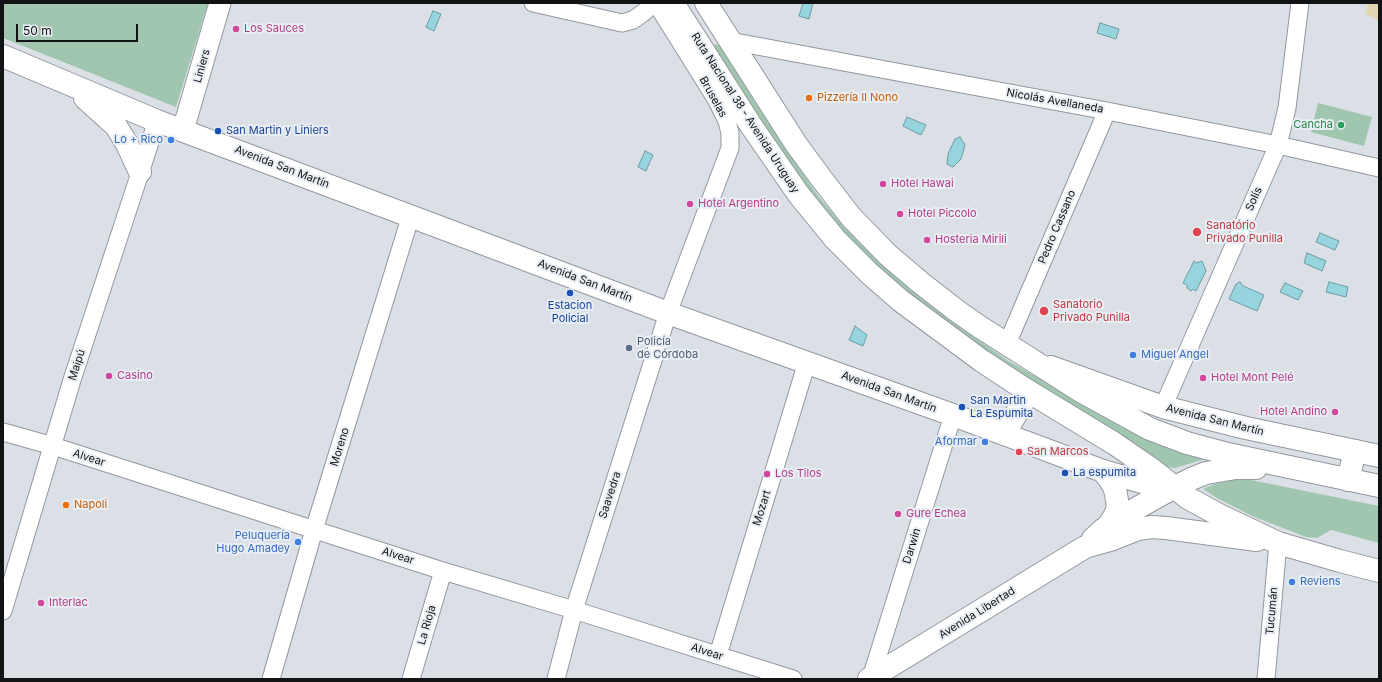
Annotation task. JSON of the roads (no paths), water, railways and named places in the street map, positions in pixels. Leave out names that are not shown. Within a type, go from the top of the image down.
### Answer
[{"type":"main road","name":"Ruta Nacional 38 - Avenida Uruguay","points":[[673,3],[773,158],[799,195],[835,239],[901,302],[976,356],[1024,388],[1115,444],[1150,468],[1173,488],[1203,507],[1278,543]]},
{"type":"main road","points":[[688,3],[704,27],[721,39],[730,41]]},
{"type":"main road","points":[[706,3],[796,144],[851,217],[888,256],[915,279],[980,327],[1085,393],[1150,429],[1187,443],[1228,454],[1379,486]]},
{"type":"main road","name":"Avenida San Martín","points":[[3,56],[157,121],[411,215],[668,313],[953,415],[1103,471],[1152,485],[1173,488]]},
{"type":"main road","points":[[67,83],[116,126],[127,144],[140,172]]},
{"type":"main road","name":"Avenida San Martín","points":[[1032,360],[1163,407],[1246,428],[1379,456]]},
{"type":"main road","points":[[1004,434],[1022,404],[1024,388]]},
{"type":"main road","points":[[1348,480],[1355,451]]},
{"type":"main road","name":"Avenida Libertad","points":[[1085,547],[1104,529],[1173,488],[1206,473],[1236,468],[1299,469]]},
{"type":"main road","points":[[1103,471],[1115,488],[1118,506],[1114,518],[1104,529]]},
{"type":"main road","name":"Avenida Libertad","points":[[870,678],[1068,556],[1085,547],[1110,540],[1138,529],[1152,527],[1166,528],[1278,543]]},
{"type":"main road","points":[[1278,543],[1379,571]]},
{"type":"street","name":"Liniers","points":[[183,130],[220,3]]},
{"type":"street","points":[[534,3],[622,22],[633,20],[643,14],[655,3]]},
{"type":"street","name":"Bruselas","points":[[655,3],[716,99],[727,121],[730,133],[730,148],[668,313]]},
{"type":"street","name":"Solís","points":[[1163,407],[1278,145],[1287,108],[1300,3]]},
{"type":"street","name":"Nicolás Avellaneda","points":[[730,41],[1107,111],[1278,145],[1379,168]]},
{"type":"street","name":"Pedro Cassano","points":[[1007,344],[1107,111]]},
{"type":"street","name":"Maipú","points":[[3,611],[72,380],[157,121]]},
{"type":"street","name":"Moreno","points":[[271,679],[314,530],[411,215]]},
{"type":"street","name":"Saavedra","points":[[556,679],[574,610],[668,313]]},
{"type":"street","name":"Mozart","points":[[718,655],[806,362]]},
{"type":"street","name":"Darwin","points":[[870,678],[953,415]]},
{"type":"street","name":"Alvear","points":[[3,432],[53,446],[443,571],[574,610],[793,679]]},
{"type":"street","name":"Tucumán","points":[[1266,679],[1278,543]]},
{"type":"street","name":"La Rioja","points":[[411,679],[443,571]]},
{"type":"water","points":[[803,3],[813,3],[809,19],[799,16]]},
{"type":"water","points":[[433,11],[441,14],[434,31],[426,27]]},
{"type":"water","points":[[1100,23],[1119,29],[1116,39],[1097,33]]},
{"type":"water","points":[[907,117],[926,125],[921,135],[903,126]]},
{"type":"water","points":[[960,137],[965,145],[961,159],[953,167],[947,164],[948,154],[955,139]]},
{"type":"water","points":[[645,151],[653,155],[646,171],[638,167]]},
{"type":"water","points":[[1320,233],[1339,241],[1335,250],[1316,242]]},
{"type":"water","points":[[1307,253],[1326,261],[1322,271],[1304,263]]},
{"type":"water","points":[[1194,261],[1196,263],[1202,261],[1206,271],[1196,291],[1193,289],[1191,291],[1187,288],[1187,285],[1183,283]]},
{"type":"water","points":[[1240,282],[1243,286],[1264,295],[1257,311],[1229,299],[1236,284]]},
{"type":"water","points":[[1329,282],[1348,287],[1346,297],[1326,292]]},
{"type":"water","points":[[1285,283],[1303,291],[1298,300],[1280,292]]},
{"type":"water","points":[[855,326],[867,335],[863,346],[849,340]]},
{"type":"place","name":"Los Sauces","points":[[236,29]]},
{"type":"place","name":"Pizzería Il Nono","points":[[809,98]]},
{"type":"place","name":"Cancha","points":[[1341,125]]},
{"type":"place","name":"San Martin y Liniers","points":[[218,131]]},
{"type":"place","name":"Lo + Rico","points":[[171,140]]},
{"type":"place","name":"Hotel Hawai","points":[[883,184]]},
{"type":"place","name":"Hotel Argentino","points":[[690,204]]},
{"type":"place","name":"Hotel Piccolo","points":[[900,214]]},
{"type":"place","name":"Sanatório Privado Punilla","points":[[1197,232]]},
{"type":"place","name":"Hosteria Mirili","points":[[927,240]]},
{"type":"place","name":"Estacion Policial","points":[[570,293]]},
{"type":"place","name":"Sanatorio Privado Punilla","points":[[1044,311]]},
{"type":"place","name":"Policía de Córdoba","points":[[629,348]]},
{"type":"place","name":"Miguel Angel","points":[[1133,355]]},
{"type":"place","name":"Casino","points":[[109,376]]},
{"type":"place","name":"Hotel Mont Pelé","points":[[1203,378]]},
{"type":"place","name":"San Martin La Espumita","points":[[962,407]]},
{"type":"place","name":"Hotel Andino","points":[[1335,412]]},
{"type":"place","name":"Aformar","points":[[985,442]]},
{"type":"place","name":"San Marcos","points":[[1019,452]]},
{"type":"place","name":"La espumita","points":[[1065,473]]},
{"type":"place","name":"Los Tilos","points":[[767,474]]},
{"type":"place","name":"Napoli","points":[[66,505]]},
{"type":"place","name":"Gure Echea","points":[[898,514]]},
{"type":"place","name":"Peluquería Hugo Amadey","points":[[298,542]]},
{"type":"place","name":"Reviens","points":[[1292,582]]},
{"type":"place","name":"Interlac","points":[[41,603]]}]
